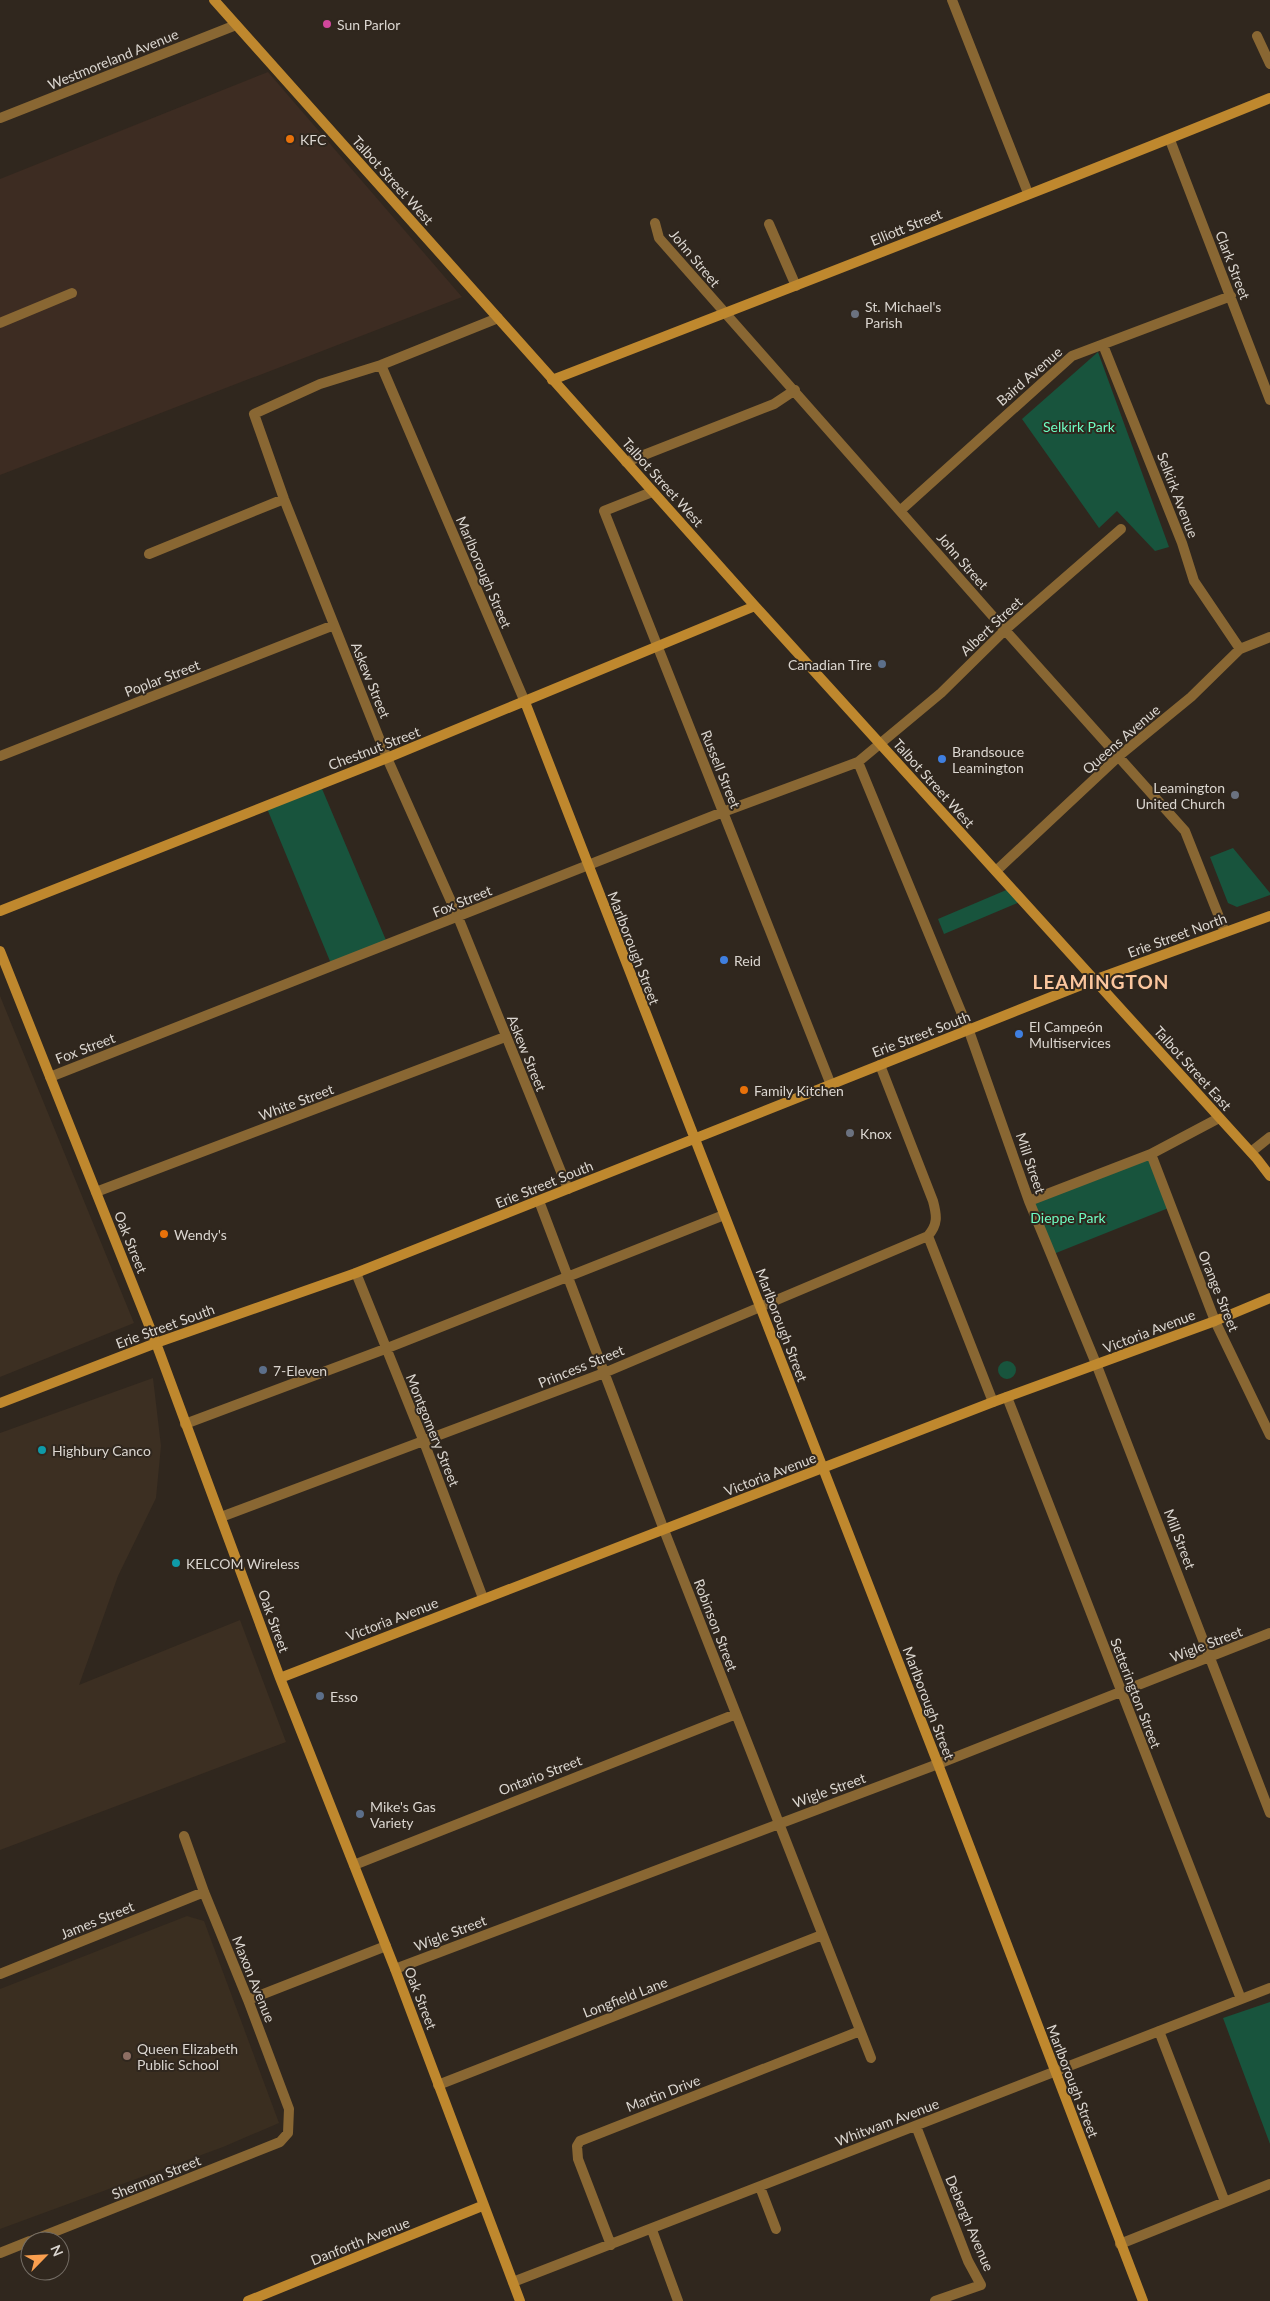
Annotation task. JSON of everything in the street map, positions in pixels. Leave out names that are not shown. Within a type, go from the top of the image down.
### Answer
[{"type":"street","name":"Talbot Street West","points":[[214,0],[652,492],[1094,980]]},
{"type":"street","points":[[952,0],[1028,193]]},
{"type":"street","name":"Westmoreland Avenue","points":[[0,118],[236,25]]},
{"type":"street","points":[[1257,36],[1270,64]]},
{"type":"street","name":"Elliott Street","points":[[552,380],[796,286],[1028,193],[1170,140],[1270,98]]},
{"type":"street","name":"Clark Street","points":[[1170,140],[1270,400]]},
{"type":"street","name":"John Street","points":[[655,223],[659,238],[724,313],[795,390],[1005,630],[1120,756],[1185,831],[1225,932]]},
{"type":"street","points":[[768,224],[796,286]]},
{"type":"street","points":[[0,323],[72,293]]},
{"type":"street","name":"Baird Avenue","points":[[901,510],[1072,356],[1230,296]]},
{"type":"street","points":[[381,365],[498,318]]},
{"type":"street","name":"Selkirk Avenue","points":[[1103,345],[1182,543],[1194,580],[1240,649]]},
{"type":"street","name":"Askew Street","points":[[381,365],[320,384],[254,414],[284,499],[387,758],[458,917],[568,1189]]},
{"type":"street","name":"Marlborough Street","points":[[381,365],[525,702],[694,1139],[761,1306],[1143,2301]]},
{"type":"street","points":[[626,462],[774,404],[795,390]]},
{"type":"street","name":"Russell Street","points":[[652,492],[604,511],[831,1085]]},
{"type":"street","points":[[149,554],[284,499]]},
{"type":"street","name":"Albert Street","points":[[880,744],[941,692],[1005,630],[1121,529]]},
{"type":"street","name":"Chestnut Street","points":[[0,911],[387,758],[755,606]]},
{"type":"street","name":"Poplar Street","points":[[0,756],[334,625]]},
{"type":"street","name":"Queens Avenue","points":[[996,871],[1120,756],[1191,696],[1240,649],[1270,637]]},
{"type":"street","name":"Fox Street","points":[[50,1077],[723,812],[858,762],[880,744]]},
{"type":"street","name":"Mill Street","points":[[858,762],[970,1030],[1029,1201],[1097,1366],[1270,1813]]},
{"type":"street","name":"Erie Street North","points":[[1094,980],[1270,916]]},
{"type":"street","name":"Oak Street","points":[[0,951],[156,1342],[280,1678],[395,1969],[482,2206],[520,2301]]},
{"type":"street","name":"Erie Street South","points":[[0,1403],[156,1342],[356,1273],[1094,980]]},
{"type":"street","name":"Talbot Street East","points":[[1094,980],[1251,1152],[1270,1176]]},
{"type":"street","name":"White Street","points":[[96,1192],[505,1037]]},
{"type":"street","points":[[880,1064],[920,1164],[937,1218],[934,1228],[928,1236],[992,1402]]},
{"type":"street","points":[[1029,1201],[1151,1154],[1219,1118]]},
{"type":"street","points":[[1251,1152],[1270,1137]]},
{"type":"street","name":"Orange Street","points":[[1151,1154],[1215,1321],[1270,1435]]},
{"type":"street","name":"Robinson Street","points":[[539,1201],[664,1530],[871,2058]]},
{"type":"street","points":[[185,1424],[385,1349],[724,1215]]},
{"type":"street","name":"Princess Street","points":[[221,1517],[604,1373],[928,1236]]},
{"type":"street","name":"Montgomery Street","points":[[356,1273],[424,1442],[483,1598]]},
{"type":"street","name":"Victoria Avenue","points":[[280,1678],[992,1402],[1097,1366],[1270,1298]]},
{"type":"street","name":"Setterington Street","points":[[1006,1397],[1241,1999]]},
{"type":"street","name":"Wigle Street","points":[[395,1969],[938,1764],[1270,1633]]},
{"type":"street","name":"Ontario Street","points":[[354,1865],[736,1714]]},
{"type":"street","name":"Maxon Avenue","points":[[184,1836],[289,2109],[288,2133]]},
{"type":"street","name":"James Street","points":[[0,1974],[204,1892]]},
{"type":"street","name":"Longfield Lane","points":[[438,2085],[822,1935]]},
{"type":"street","points":[[248,2000],[386,1946]]},
{"type":"street","name":"Whitwam Avenue","points":[[513,2282],[652,2230],[1270,1988]]},
{"type":"street","name":"Martin Drive","points":[[611,2245],[578,2159],[577,2146],[580,2141],[860,2031]]},
{"type":"street","points":[[1158,2031],[1225,2202]]},
{"type":"street","name":"Debergh Avenue","points":[[916,2126],[968,2261],[981,2285],[935,2301]]},
{"type":"street","name":"Sherman Street","points":[[55,2231],[280,2142],[288,2133]]},
{"type":"street","points":[[1120,2244],[1270,2184]]},
{"type":"street","points":[[760,2187],[776,2229]]},
{"type":"street","name":"Danforth Avenue","points":[[248,2301],[482,2206]]},
{"type":"street","points":[[652,2230],[678,2301]]},
{"type":"street","name":"Sherman Street","points":[[0,2253],[20,2245]]},
{"type":"shaded area","points":[[268,72],[462,297],[0,475],[0,179]]},
{"type":"shaded area","points":[[0,996],[134,1323],[0,1377]]},
{"type":"shaded area","name":"Highbury Canco","points":[[153,1378],[161,1446],[156,1498],[118,1576],[79,1685],[240,1620],[286,1742],[0,1850],[0,1433]]},
{"type":"shaded area","name":"Queen Elizabeth Public School","points":[[187,1916],[204,1921],[279,2123],[223,2147],[0,2229],[0,1989]]},
{"type":"green space","name":"Selkirk Park","points":[[1098,352],[1169,547],[1155,551],[1117,511],[1099,528],[1022,419]]},
{"type":"green space","points":[[320,784],[388,945],[332,966],[266,806]]},
{"type":"green space","points":[[1233,848],[1270,895],[1237,907],[1228,903],[1210,857]]},
{"type":"green space","points":[[1011,888],[1022,901],[944,934],[938,919]]},
{"type":"green space","name":"Dieppe Park","points":[[1151,1154],[1171,1207],[1051,1255],[1029,1201]]},
{"type":"green space","points":[[1003,1361],[1011,1361],[1016,1366],[1014,1377],[1003,1379],[998,1374],[998,1366]]},
{"type":"green space","points":[[1270,2002],[1270,2144],[1223,2018]]},
{"type":"place","name":"Sun Parlor","points":[[327,24]]},
{"type":"place","name":"KFC","points":[[290,139]]},
{"type":"place","name":"St. Michael's Parish","points":[[855,314]]},
{"type":"place","name":"Canadian Tire","points":[[882,664]]},
{"type":"place","name":"Brandsouce Leamington","points":[[942,759]]},
{"type":"place","name":"Leamington United Church","points":[[1235,795]]},
{"type":"place","name":"Reid","points":[[724,960]]},
{"type":"place","name":"El Campeón Multiservices","points":[[1019,1034]]},
{"type":"place","name":"Family Kitchen","points":[[744,1090]]},
{"type":"place","name":"Knox","points":[[850,1133]]},
{"type":"place","name":"Wendy's","points":[[164,1234]]},
{"type":"place","name":"7-Eleven","points":[[263,1370]]},
{"type":"place","name":"Highbury Canco","points":[[42,1450]]},
{"type":"place","name":"KELCOM Wireless","points":[[176,1563]]},
{"type":"place","name":"Esso","points":[[320,1696]]},
{"type":"place","name":"Mike's Gas Variety","points":[[360,1814]]},
{"type":"place","name":"Queen Elizabeth Public School","points":[[127,2056]]},
{"type":"district","name":"LEAMINGTON","points":[[1101,981]]}]
